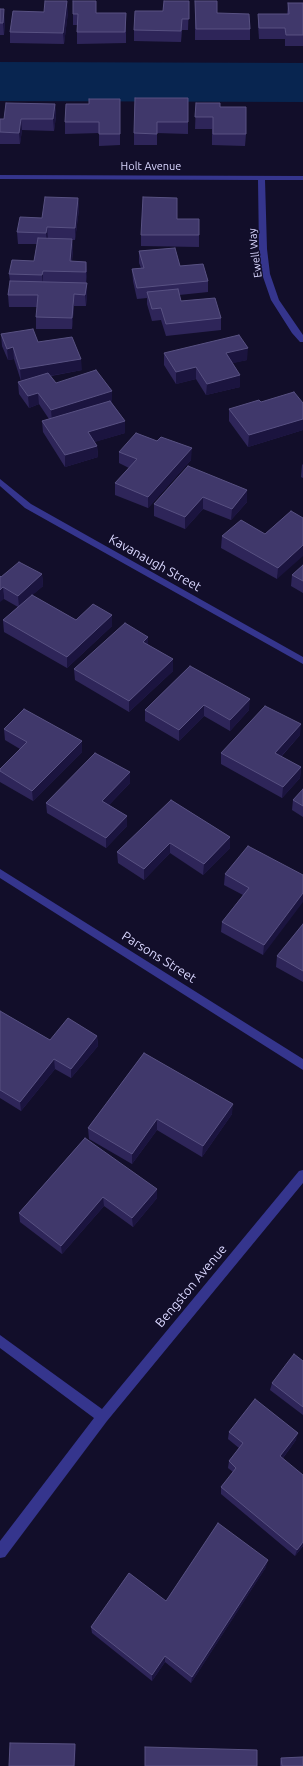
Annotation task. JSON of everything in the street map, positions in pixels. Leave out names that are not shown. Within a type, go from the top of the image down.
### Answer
[{"type":"street","name":"Holt Avenue","points":[[0,177],[303,178]]},
{"type":"street","name":"Ewell Way","points":[[261,177],[263,249],[266,274],[275,300],[295,331],[303,340]]},
{"type":"street","name":"Kavanaugh Street","points":[[0,482],[28,506],[303,661]]},
{"type":"street","name":"Parsons Street","points":[[0,873],[303,1064]]},
{"type":"street","name":"Bengston Avenue","points":[[0,1552],[103,1417],[303,1175]]},
{"type":"street","points":[[0,1341],[103,1417]]},
{"type":"water","points":[[0,62],[303,63],[303,102],[0,101]]},
{"type":"building","points":[[45,1],[67,1],[63,33],[10,32],[13,11],[44,12]]},
{"type":"building","points":[[73,1],[96,1],[96,13],[126,13],[125,32],[77,32],[78,14],[73,14]]},
{"type":"building","points":[[164,1],[189,1],[189,19],[182,19],[181,31],[134,30],[135,11],[163,11]]},
{"type":"building","points":[[195,1],[217,1],[217,13],[249,14],[250,29],[196,29]]},
{"type":"building","points":[[288,3],[303,3],[303,35],[286,35],[285,28],[259,28],[258,14],[289,14]]},
{"type":"building","points":[[0,9],[4,9],[3,23],[0,23]]},
{"type":"building","points":[[135,98],[188,98],[188,122],[157,122],[157,134],[134,133]]},
{"type":"building","points":[[89,99],[120,99],[120,134],[99,134],[99,122],[65,122],[66,104],[89,104]]},
{"type":"building","points":[[6,103],[55,104],[53,119],[21,119],[19,133],[0,132],[0,119],[4,119]]},
{"type":"building","points":[[196,103],[220,103],[220,107],[246,107],[246,134],[213,134],[213,117],[195,117]]},
{"type":"building","points":[[45,197],[78,198],[75,228],[47,227],[46,233],[17,232],[20,217],[42,218]]},
{"type":"building","points":[[143,197],[177,198],[177,219],[199,219],[199,235],[141,235]]},
{"type":"building","points":[[38,238],[72,239],[70,261],[86,262],[86,272],[43,271],[42,275],[9,274],[12,260],[34,261]]},
{"type":"building","points":[[175,248],[180,266],[203,264],[208,281],[137,288],[132,269],[144,268],[139,251]]},
{"type":"building","points":[[10,281],[87,283],[85,295],[74,294],[72,318],[36,317],[38,295],[8,295]]},
{"type":"building","points":[[178,289],[181,301],[215,298],[221,318],[166,324],[161,308],[152,309],[147,292]]},
{"type":"building","points":[[33,329],[38,342],[72,337],[81,359],[20,369],[13,347],[7,349],[1,334]]},
{"type":"building","points":[[239,335],[248,348],[226,353],[240,375],[207,384],[196,367],[176,372],[164,353]]},
{"type":"building","points":[[96,370],[112,391],[51,410],[38,393],[28,396],[18,382],[48,373],[56,383]]},
{"type":"building","points":[[294,392],[303,403],[303,419],[249,435],[229,409],[259,400],[261,402]]},
{"type":"building","points":[[110,401],[125,421],[88,432],[97,446],[65,455],[42,421]]},
{"type":"building","points":[[136,433],[157,441],[161,437],[192,448],[148,497],[115,483],[137,459],[119,452]]},
{"type":"building","points":[[188,466],[247,490],[232,509],[203,497],[185,517],[154,504]]},
{"type":"building","points":[[291,511],[303,518],[303,545],[278,568],[222,536],[241,520],[265,534]]},
{"type":"building","points":[[19,562],[42,574],[18,596],[3,587],[0,590],[0,576],[1,577]]},
{"type":"building","points":[[303,565],[303,581],[292,575]]},
{"type":"building","points":[[32,595],[76,620],[93,604],[112,615],[67,657],[3,620]]},
{"type":"building","points":[[125,623],[148,637],[143,642],[173,659],[129,701],[74,669]]},
{"type":"building","points":[[190,666],[250,699],[230,720],[204,705],[179,730],[145,710]]},
{"type":"building","points":[[265,706],[301,724],[275,753],[301,767],[283,787],[221,753]]},
{"type":"building","points":[[24,709],[82,741],[32,791],[0,771],[0,769],[27,742],[4,729]]},
{"type":"building","points":[[95,753],[130,772],[102,801],[127,816],[106,838],[46,803]]},
{"type":"building","points":[[303,789],[303,806],[293,800]]},
{"type":"building","points":[[171,800],[230,837],[204,864],[170,843],[144,869],[117,852]]},
{"type":"building","points":[[248,846],[303,875],[303,893],[264,945],[222,922],[249,888],[225,874]]},
{"type":"building","points":[[303,924],[303,971],[277,956]]},
{"type":"building","points":[[0,1011],[50,1040],[68,1018],[97,1036],[71,1069],[54,1059],[20,1102],[0,1090]]},
{"type":"building","points":[[144,1053],[233,1104],[203,1146],[157,1119],[132,1154],[88,1128]]},
{"type":"building","points":[[85,1138],[157,1189],[132,1218],[103,1197],[61,1246],[19,1213]]},
{"type":"building","points":[[294,1354],[303,1361],[303,1407],[272,1383]]},
{"type":"building","points":[[255,1399],[298,1433],[280,1456],[303,1475],[303,1542],[297,1550],[221,1487],[236,1468],[229,1461],[243,1443],[229,1432]]},
{"type":"building","points":[[218,1523],[268,1560],[192,1677],[165,1656],[152,1675],[91,1627],[129,1573],[166,1601]]},
{"type":"building","points":[[10,1743],[75,1744],[74,1766],[9,1766]]},
{"type":"building","points":[[145,1747],[257,1750],[257,1766],[145,1766]]},
{"type":"building","points":[[303,1757],[303,1766],[282,1766],[281,1758]]}]
